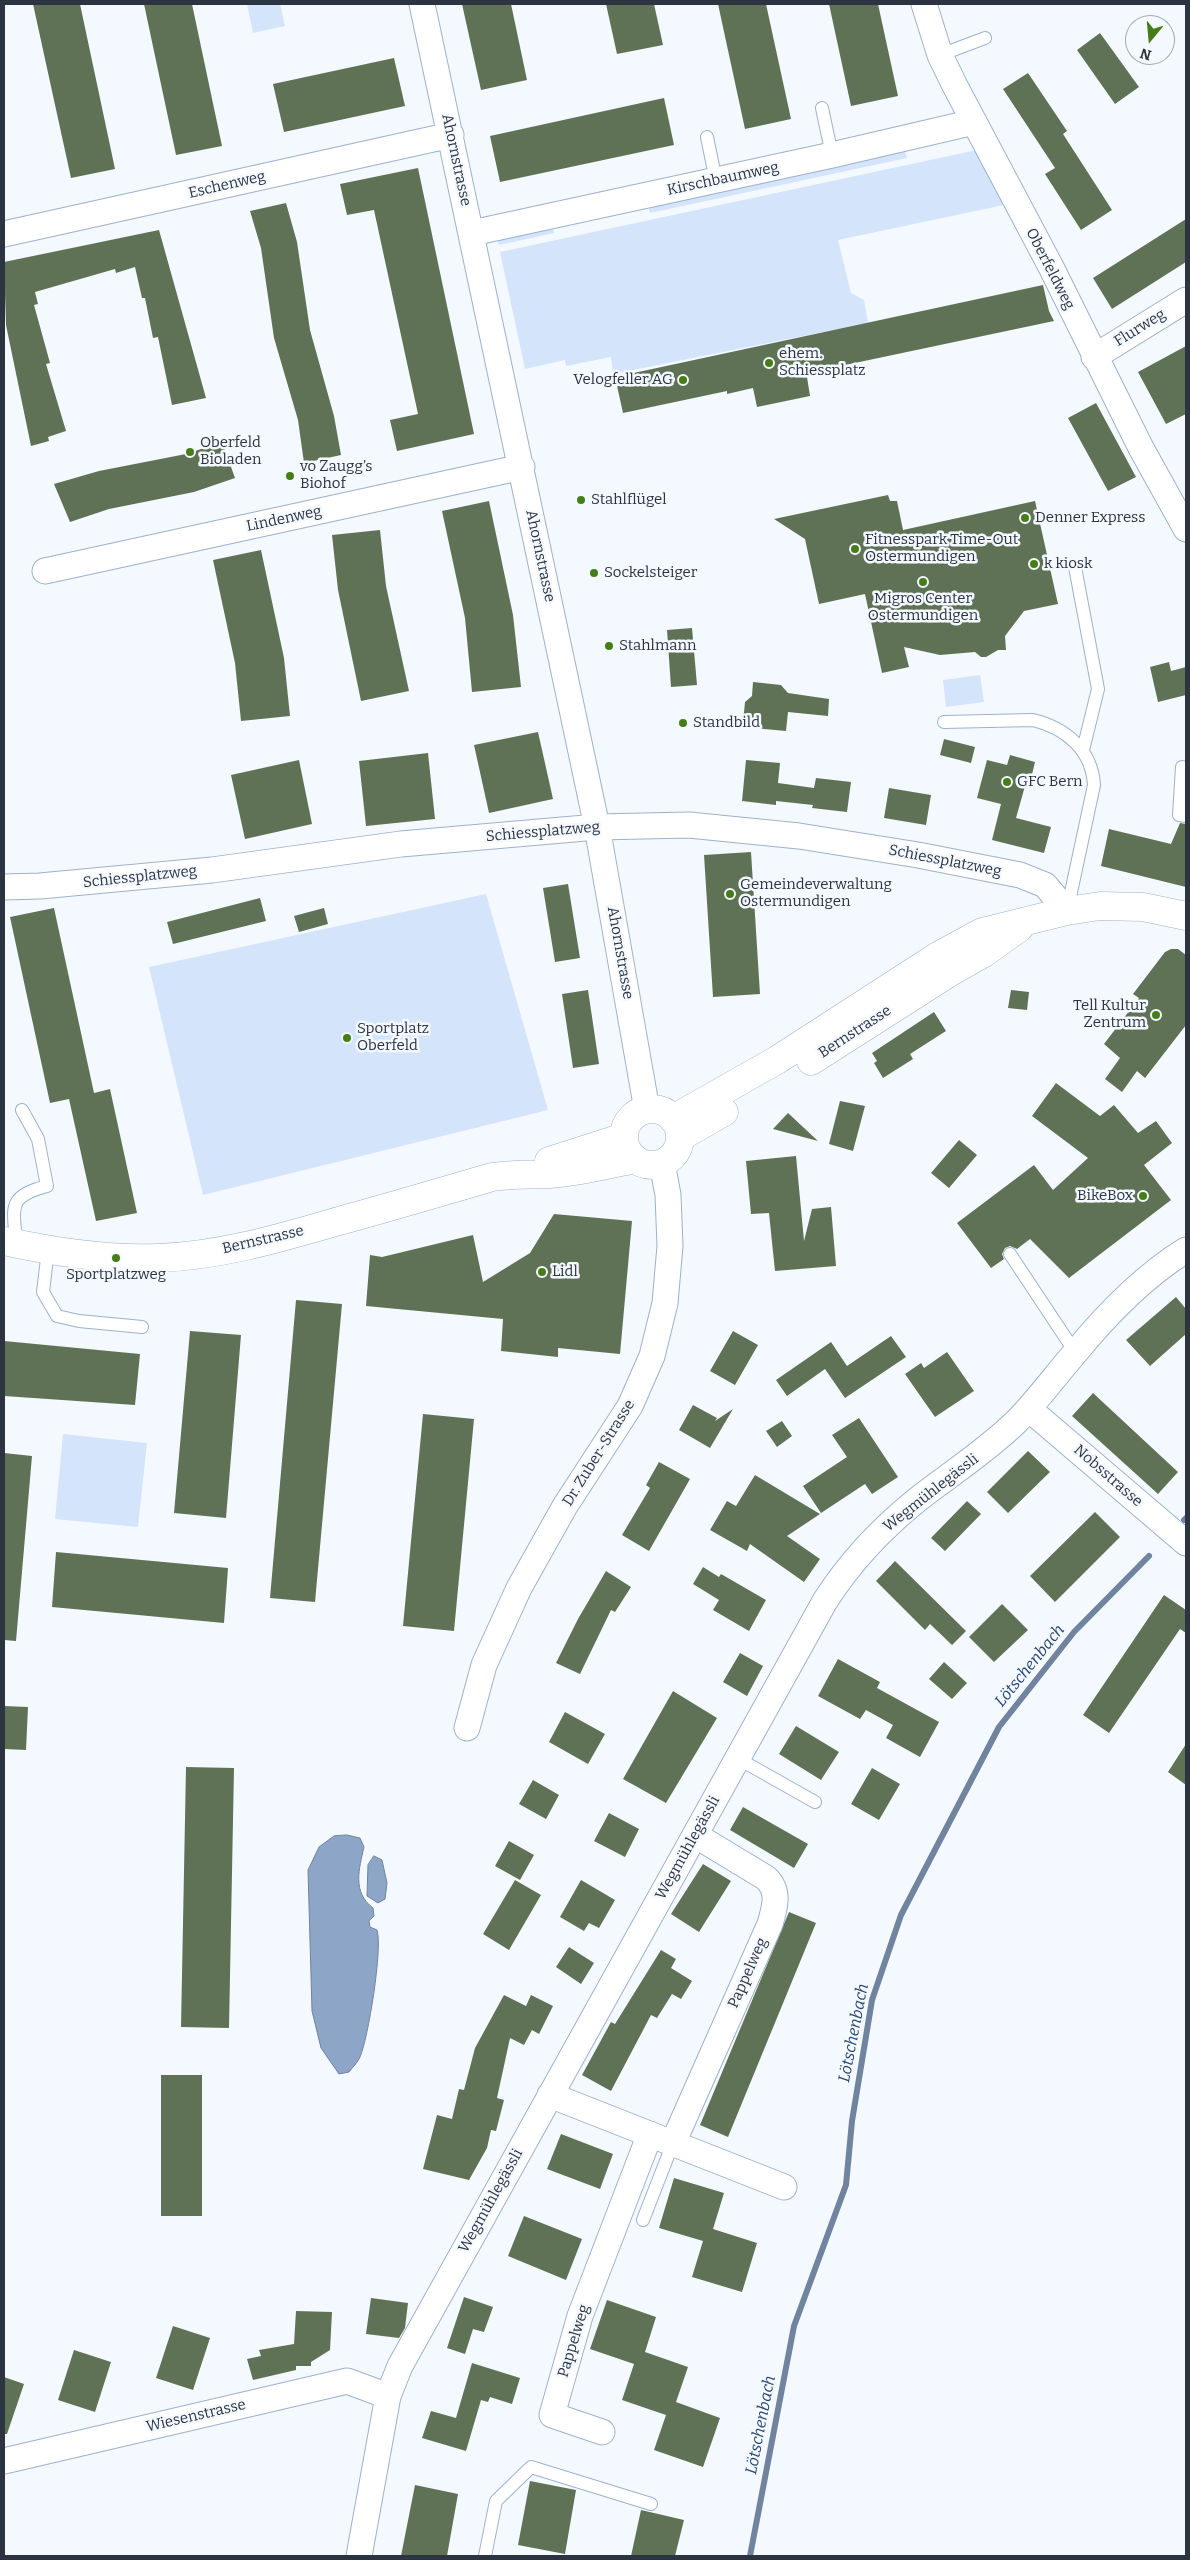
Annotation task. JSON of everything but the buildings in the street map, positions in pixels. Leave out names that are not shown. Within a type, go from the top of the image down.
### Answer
[{"type":"main road","name":"Bernstrasse","points":[[677,1128],[787,1076],[952,971],[984,954],[1028,922],[1067,911],[1119,905],[1186,916]]},
{"type":"main road","points":[[648,1110],[656,1110],[677,1128],[675,1154],[662,1163],[645,1164],[629,1148],[626,1128],[634,1116],[648,1110]]},
{"type":"main road","name":"Bernstrasse","points":[[10,1243],[48,1250],[116,1258],[185,1256],[266,1242],[492,1177],[517,1173],[550,1174],[591,1169],[629,1148]]},
{"type":"street","name":"Ahornstrasse","points":[[422,4],[522,467],[597,827],[648,1110]]},
{"type":"street","name":"Oberfeldweg","points":[[924,4],[940,55],[1050,267],[1140,448],[1186,529]]},
{"type":"street","name":"Kirschbaumweg","points":[[472,233],[832,156],[974,122]]},
{"type":"street","name":"Eschenweg","points":[[4,234],[451,135]]},
{"type":"street","name":"Flurweg","points":[[1094,357],[1186,300]]},
{"type":"street","name":"Lindenweg","points":[[45,571],[522,467]]},
{"type":"street","name":"Schiessplatzweg","points":[[4,887],[40,886],[203,870],[401,844],[597,827],[689,826],[795,836],[918,855],[1020,875],[1045,885],[1067,911]]},
{"type":"street","name":"Dr. Zuber-Strasse","points":[[467,1728],[484,1665],[520,1588],[565,1506],[630,1406],[652,1356],[665,1303],[670,1246],[668,1195],[662,1163]]},
{"type":"street","name":"Wegmühlegässli","points":[[359,2556],[388,2396],[400,2366],[825,1601],[857,1558],[917,1500],[982,1452],[1029,1409],[1076,1352],[1144,1282],[1186,1250]]},
{"type":"street","name":"Nobsstrasse","points":[[1029,1409],[1186,1543]]},
{"type":"street","name":"Pappelweg","points":[[672,2144],[770,1924],[776,1899],[773,1885],[766,1878],[695,1834]]},
{"type":"street","points":[[550,2094],[784,2187]]},
{"type":"street","name":"Pappelweg","points":[[602,2432],[552,2415],[580,2316],[650,2134]]},
{"type":"street","name":"Wiesenstrasse","points":[[4,2461],[347,2381],[388,2396]]},
{"type":"lane","points":[[940,55],[985,38]]},
{"type":"lane","points":[[822,108],[832,156]]},
{"type":"lane","points":[[707,137],[716,181]]},
{"type":"lane","points":[[1075,566],[1098,689],[1083,750]]},
{"type":"lane","points":[[944,722],[1033,720],[1045,723],[1066,734],[1083,750],[1093,775],[1093,790],[1067,911]]},
{"type":"lane","points":[[1182,767],[1179,815],[1186,816]]},
{"type":"lane","points":[[10,1243],[9,1207],[26,1192],[47,1186],[38,1139],[22,1110]]},
{"type":"lane","points":[[48,1250],[43,1292],[57,1316],[79,1321],[142,1326]]},
{"type":"lane","points":[[1010,1254],[1076,1352]]},
{"type":"lane","points":[[737,1758],[815,1802]]},
{"type":"lane","points":[[643,2220],[672,2144]]},
{"type":"lane","points":[[485,2556],[496,2501],[531,2467],[651,2504]]},
{"type":"shaded area","points":[[247,4],[280,4],[285,26],[253,33]]},
{"type":"shaded area","points":[[977,150],[1004,205],[838,240],[851,293],[864,300],[868,323],[613,374],[611,357],[566,366],[565,360],[525,369],[500,252]]},
{"type":"shaded area","points":[[905,151],[907,158],[650,213],[648,206]]},
{"type":"shaded area","points":[[552,227],[554,233],[499,245],[498,241],[503,238]]},
{"type":"shaded area","points":[[980,675],[984,702],[946,707],[943,680]]},
{"type":"shaded area","name":"Sportplatz Oberfeld","points":[[486,894],[548,1110],[203,1195],[149,967]]},
{"type":"shaded area","points":[[63,1434],[147,1443],[138,1527],[55,1519]]},
{"type":"shaded area","points":[[347,1835],[360,1838],[364,1847],[359,1880],[362,1895],[373,1908],[374,1916],[369,1921],[370,1927],[377,1930],[378,1955],[374,1994],[363,2047],[359,2059],[349,2072],[339,2074],[321,2048],[312,2011],[308,1870],[319,1847],[334,1836]]},
{"type":"shaded area","points":[[374,1856],[382,1860],[387,1883],[385,1899],[378,1903],[367,1896],[368,1865]]},
{"type":"waterway","name":"Lötschenbach","points":[[750,2556],[794,2326],[846,2185],[852,2121],[872,2000],[901,1915],[999,1727],[1074,1632],[1149,1556]]},
{"type":"place","name":"ehem. Schiessplatz","points":[[769,363]]},
{"type":"place","name":"Velogfeller AG","points":[[683,380]]},
{"type":"place","name":"Oberfeld Bioladen","points":[[190,452]]},
{"type":"place","name":"vo Zaugg’s Biohof","points":[[290,476]]},
{"type":"place","name":"Stahlflügel","points":[[581,500]]},
{"type":"place","name":"Denner Express","points":[[1025,518]]},
{"type":"place","name":"Fitnesspark Time-Out Ostermundigen","points":[[855,549]]},
{"type":"place","name":"k kiosk","points":[[1034,564]]},
{"type":"place","name":"Sockelsteiger","points":[[594,573]]},
{"type":"place","name":"Migros Center Ostermundigen","points":[[923,582]]},
{"type":"place","name":"Stahlmann","points":[[609,646]]},
{"type":"place","name":"Standbild","points":[[683,723]]},
{"type":"place","name":"GFC Bern","points":[[1007,782]]},
{"type":"place","name":"Gemeindeverwaltung Ostermundigen","points":[[730,894]]},
{"type":"place","name":"Tell Kultur Zentrum","points":[[1156,1015]]},
{"type":"place","name":"Sportplatz Oberfeld","points":[[347,1038]]},
{"type":"place","name":"BikeBox","points":[[1143,1196]]},
{"type":"place","name":"Sportplatzweg","points":[[116,1258]]},
{"type":"place","name":"Lidl","points":[[542,1272]]}]
